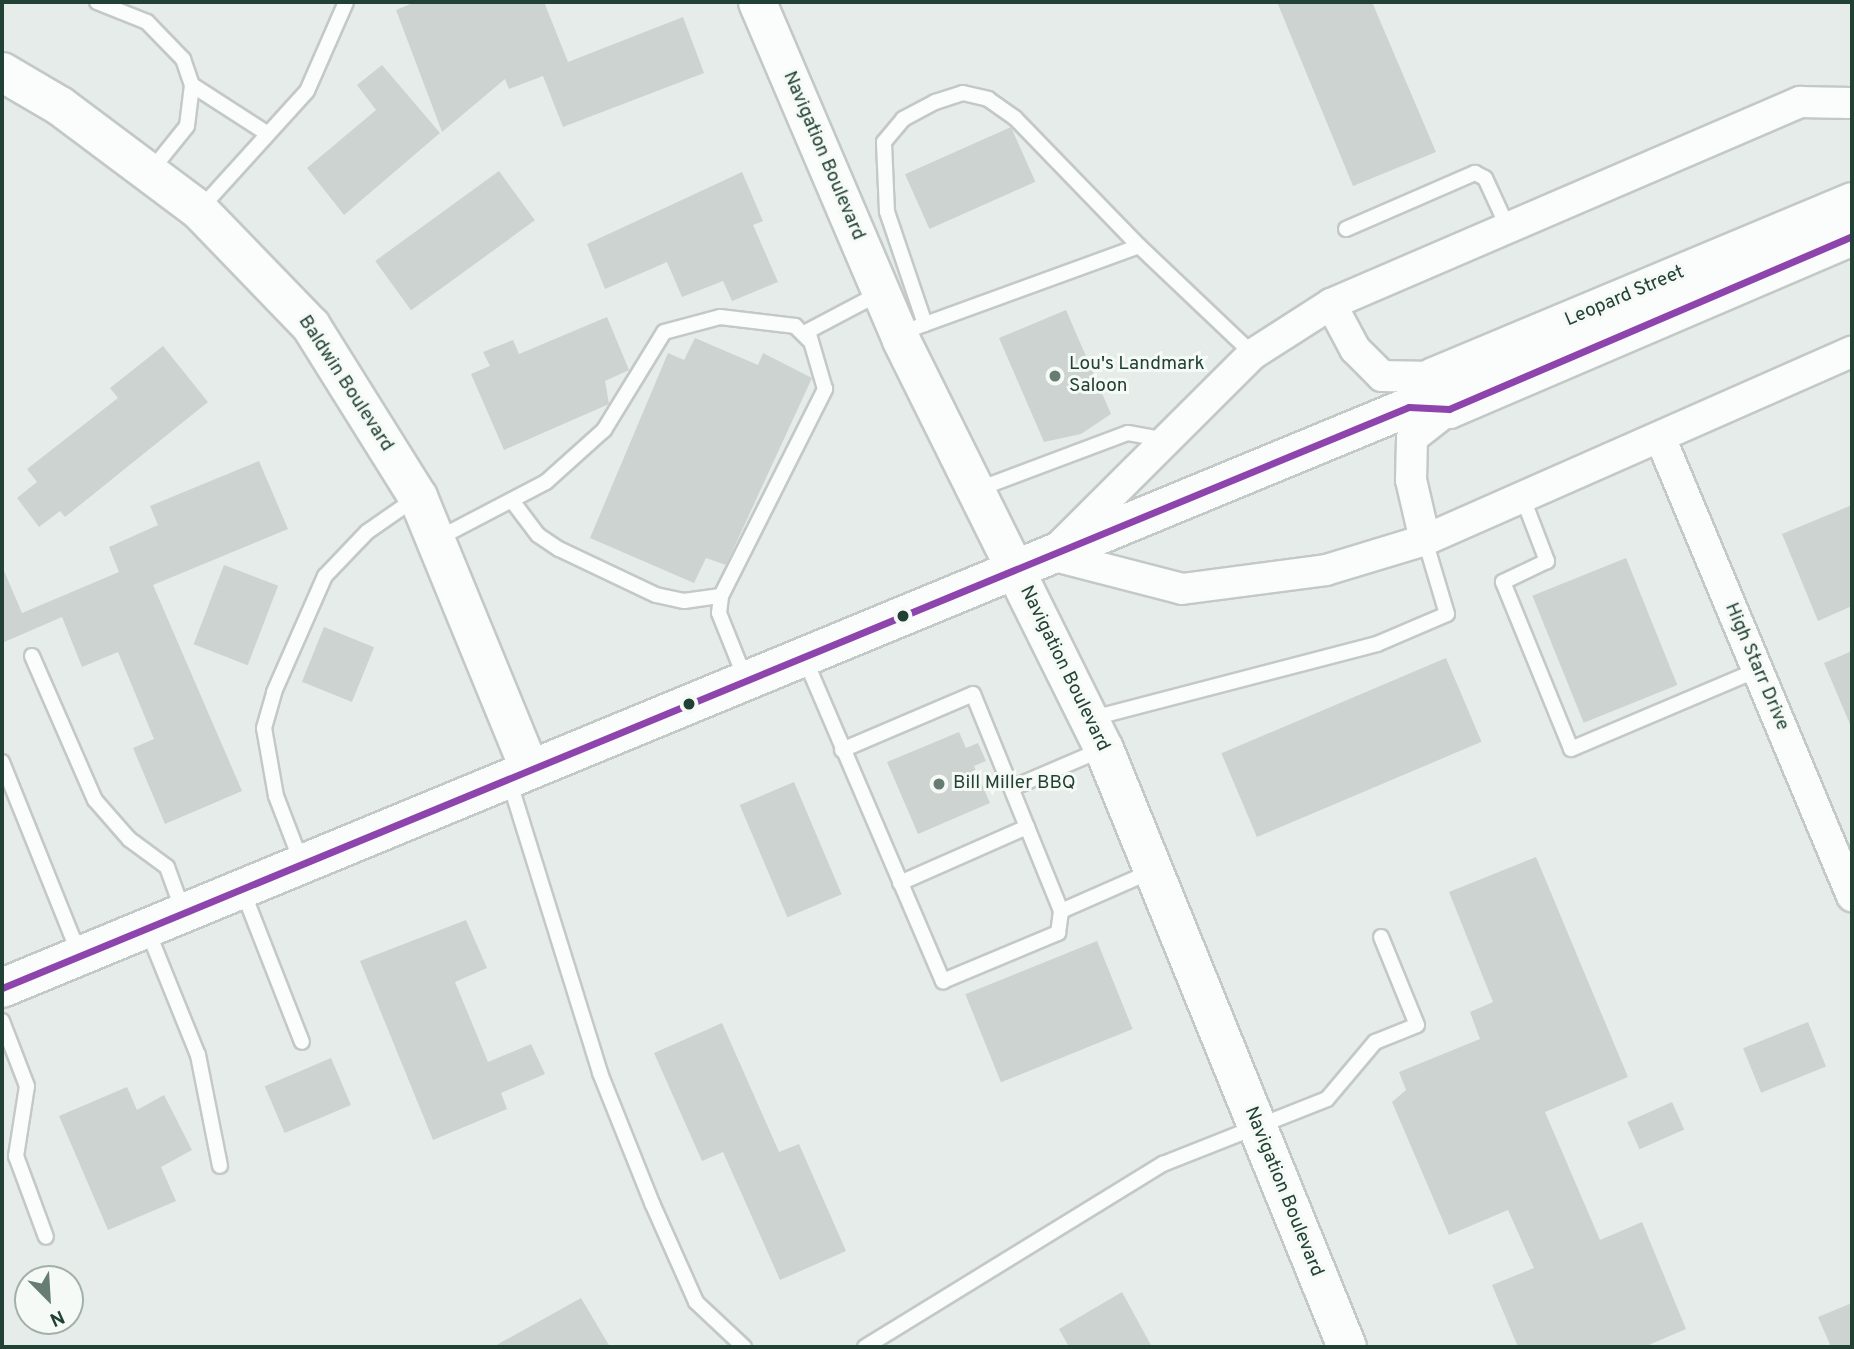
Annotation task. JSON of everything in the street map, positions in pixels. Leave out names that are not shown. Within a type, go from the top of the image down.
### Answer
[{"type":"main road","name":"Baldwin Boulevard","points":[[2,72],[60,106],[199,210],[311,326],[418,497],[519,772]]},
{"type":"main road","name":"Leopard Street","points":[[2,988],[519,772],[1409,407],[1840,224]]},
{"type":"main road","name":"Navigation Boulevard","points":[[1015,570],[1098,734],[1348,1347]]},
{"type":"street","name":"Navigation Boulevard","points":[[757,2],[881,293],[912,329],[975,490],[1015,570]]},
{"type":"street","points":[[1051,555],[1253,354],[1331,304],[1800,102],[1852,103]]},
{"type":"street","points":[[1331,304],[1355,349],[1382,376],[1442,393],[1412,438],[1411,480],[1425,540]]},
{"type":"street","points":[[1051,555],[1182,589],[1326,570],[1425,540],[1852,352]]},
{"type":"street","name":"High Starr Drive","points":[[1660,437],[1852,896]]},
{"type":"lane","points":[[97,2],[147,22],[183,59],[192,85],[187,126],[149,173]]},
{"type":"lane","points":[[199,210],[307,91],[346,2]]},
{"type":"lane","points":[[192,85],[268,134]]},
{"type":"lane","points":[[1139,246],[912,329],[887,212],[884,142],[903,119],[935,102],[963,93],[988,99],[1015,118],[1139,246],[1253,354]]},
{"type":"lane","points":[[1346,229],[1475,173],[1485,177],[1508,228]]},
{"type":"lane","points":[[809,340],[812,324],[881,293]]},
{"type":"lane","points":[[436,540],[513,502],[604,430],[664,332],[720,317],[795,326],[809,340],[825,389],[721,596],[719,613],[746,680]]},
{"type":"lane","points":[[975,490],[1128,433],[1166,439]]},
{"type":"lane","points":[[1522,496],[1547,561],[1503,582],[1571,749],[1757,670]]},
{"type":"lane","points":[[301,863],[276,796],[264,728],[274,692],[325,576],[367,532],[418,497]]},
{"type":"lane","points":[[513,502],[538,535],[559,550],[656,595],[684,601],[721,596]]},
{"type":"lane","points":[[1012,788],[1098,734],[1377,644],[1447,614],[1425,540]]},
{"type":"lane","points":[[32,656],[96,800],[129,839],[167,867],[183,912]]},
{"type":"lane","points":[[803,656],[842,750],[943,981],[1058,933],[1061,911],[973,694],[842,750]]},
{"type":"lane","points":[[2,762],[80,956]]},
{"type":"lane","points":[[519,772],[600,1073],[652,1203],[696,1302],[744,1347]]},
{"type":"lane","points":[[900,883],[1027,827]]},
{"type":"lane","points":[[1061,911],[1153,870]]},
{"type":"lane","points":[[241,888],[302,1042]]},
{"type":"lane","points":[[146,928],[198,1055],[220,1166]]},
{"type":"lane","points":[[865,1347],[1163,1164],[1257,1129],[1326,1099],[1375,1042],[1417,1025],[1381,937]]},
{"type":"lane","points":[[2,1021],[27,1086],[16,1156],[46,1237]]},
{"type":"building","points":[[415,2],[544,2],[568,62],[683,17],[704,73],[563,127],[543,76],[509,89],[505,79],[442,132],[396,10]]},
{"type":"building","points":[[1277,2],[1372,2],[1436,152],[1353,186]]},
{"type":"building","points":[[382,65],[440,133],[344,215],[307,168],[376,110],[357,85]]},
{"type":"building","points":[[1011,127],[1035,182],[929,229],[905,174]]},
{"type":"building","points":[[499,171],[535,220],[411,310],[375,261]]},
{"type":"building","points":[[742,172],[763,221],[753,225],[778,282],[732,301],[723,281],[682,297],[667,262],[605,289],[587,244]]},
{"type":"building","name":"Lou's Landmark Saloon","points":[[1066,310],[1111,414],[1081,434],[1044,442],[999,338]]},
{"type":"building","points":[[607,317],[629,370],[605,381],[609,404],[504,450],[471,374],[490,366],[483,352],[513,340],[519,354]]},
{"type":"building","points":[[695,338],[758,365],[763,353],[812,378],[726,565],[706,558],[694,583],[590,538],[668,353],[684,360]]},
{"type":"building","points":[[163,346],[208,402],[65,517],[60,511],[39,527],[17,498],[37,482],[27,469],[118,398],[110,388]]},
{"type":"building","points":[[259,461],[288,529],[153,585],[242,791],[165,824],[133,748],[154,739],[118,652],[82,667],[62,617],[2,643],[2,566],[22,613],[119,572],[109,547],[158,525],[150,506]]},
{"type":"building","points":[[1852,505],[1852,606],[1818,621],[1782,534]]},
{"type":"building","points":[[1626,558],[1677,685],[1584,723],[1532,596]]},
{"type":"building","points":[[224,565],[278,586],[248,665],[194,644]]},
{"type":"building","points":[[324,627],[374,647],[352,702],[302,682]]},
{"type":"building","points":[[1852,651],[1852,729],[1824,663]]},
{"type":"building","points":[[1446,658],[1482,742],[1257,837],[1221,753]]},
{"type":"building","name":"Bill Miller BBQ","points":[[959,732],[966,748],[978,743],[986,761],[974,766],[990,803],[918,834],[887,762]]},
{"type":"building","points":[[794,782],[842,894],[787,917],[740,805]]},
{"type":"building","points":[[1536,857],[1628,1077],[1545,1112],[1600,1240],[1642,1222],[1686,1329],[1644,1347],[1518,1347],[1492,1285],[1534,1268],[1508,1210],[1449,1235],[1392,1102],[1406,1090],[1399,1072],[1480,1039],[1470,1012],[1493,1002],[1449,892]]},
{"type":"building","points":[[466,920],[487,968],[455,982],[488,1062],[531,1044],[545,1074],[501,1093],[507,1109],[433,1140],[360,961]]},
{"type":"building","points":[[1097,941],[1133,1029],[1001,1082],[965,994]]},
{"type":"building","points":[[1808,1022],[1826,1067],[1761,1093],[1743,1048]]},
{"type":"building","points":[[722,1023],[779,1152],[799,1144],[846,1251],[780,1280],[723,1152],[702,1161],[654,1053]]},
{"type":"building","points":[[331,1058],[351,1105],[285,1133],[265,1086]]},
{"type":"building","points":[[127,1087],[137,1110],[164,1095],[192,1150],[161,1167],[176,1201],[108,1230],[59,1116]]},
{"type":"building","points":[[1672,1102],[1684,1129],[1639,1149],[1627,1122]]},
{"type":"building","points":[[1122,1292],[1152,1347],[1069,1347],[1059,1329]]},
{"type":"building","points":[[581,1298],[610,1347],[493,1347]]},
{"type":"building","points":[[1852,1303],[1852,1347],[1831,1347],[1818,1317]]},
{"type":"transit line","points":[[2,988],[1409,407],[1449,409],[1852,236]]},
{"type":"place","name":"Lou's Landmark Saloon","points":[[1055,376]]},
{"type":"place","name":"Bill Miller BBQ","points":[[939,784]]}]
